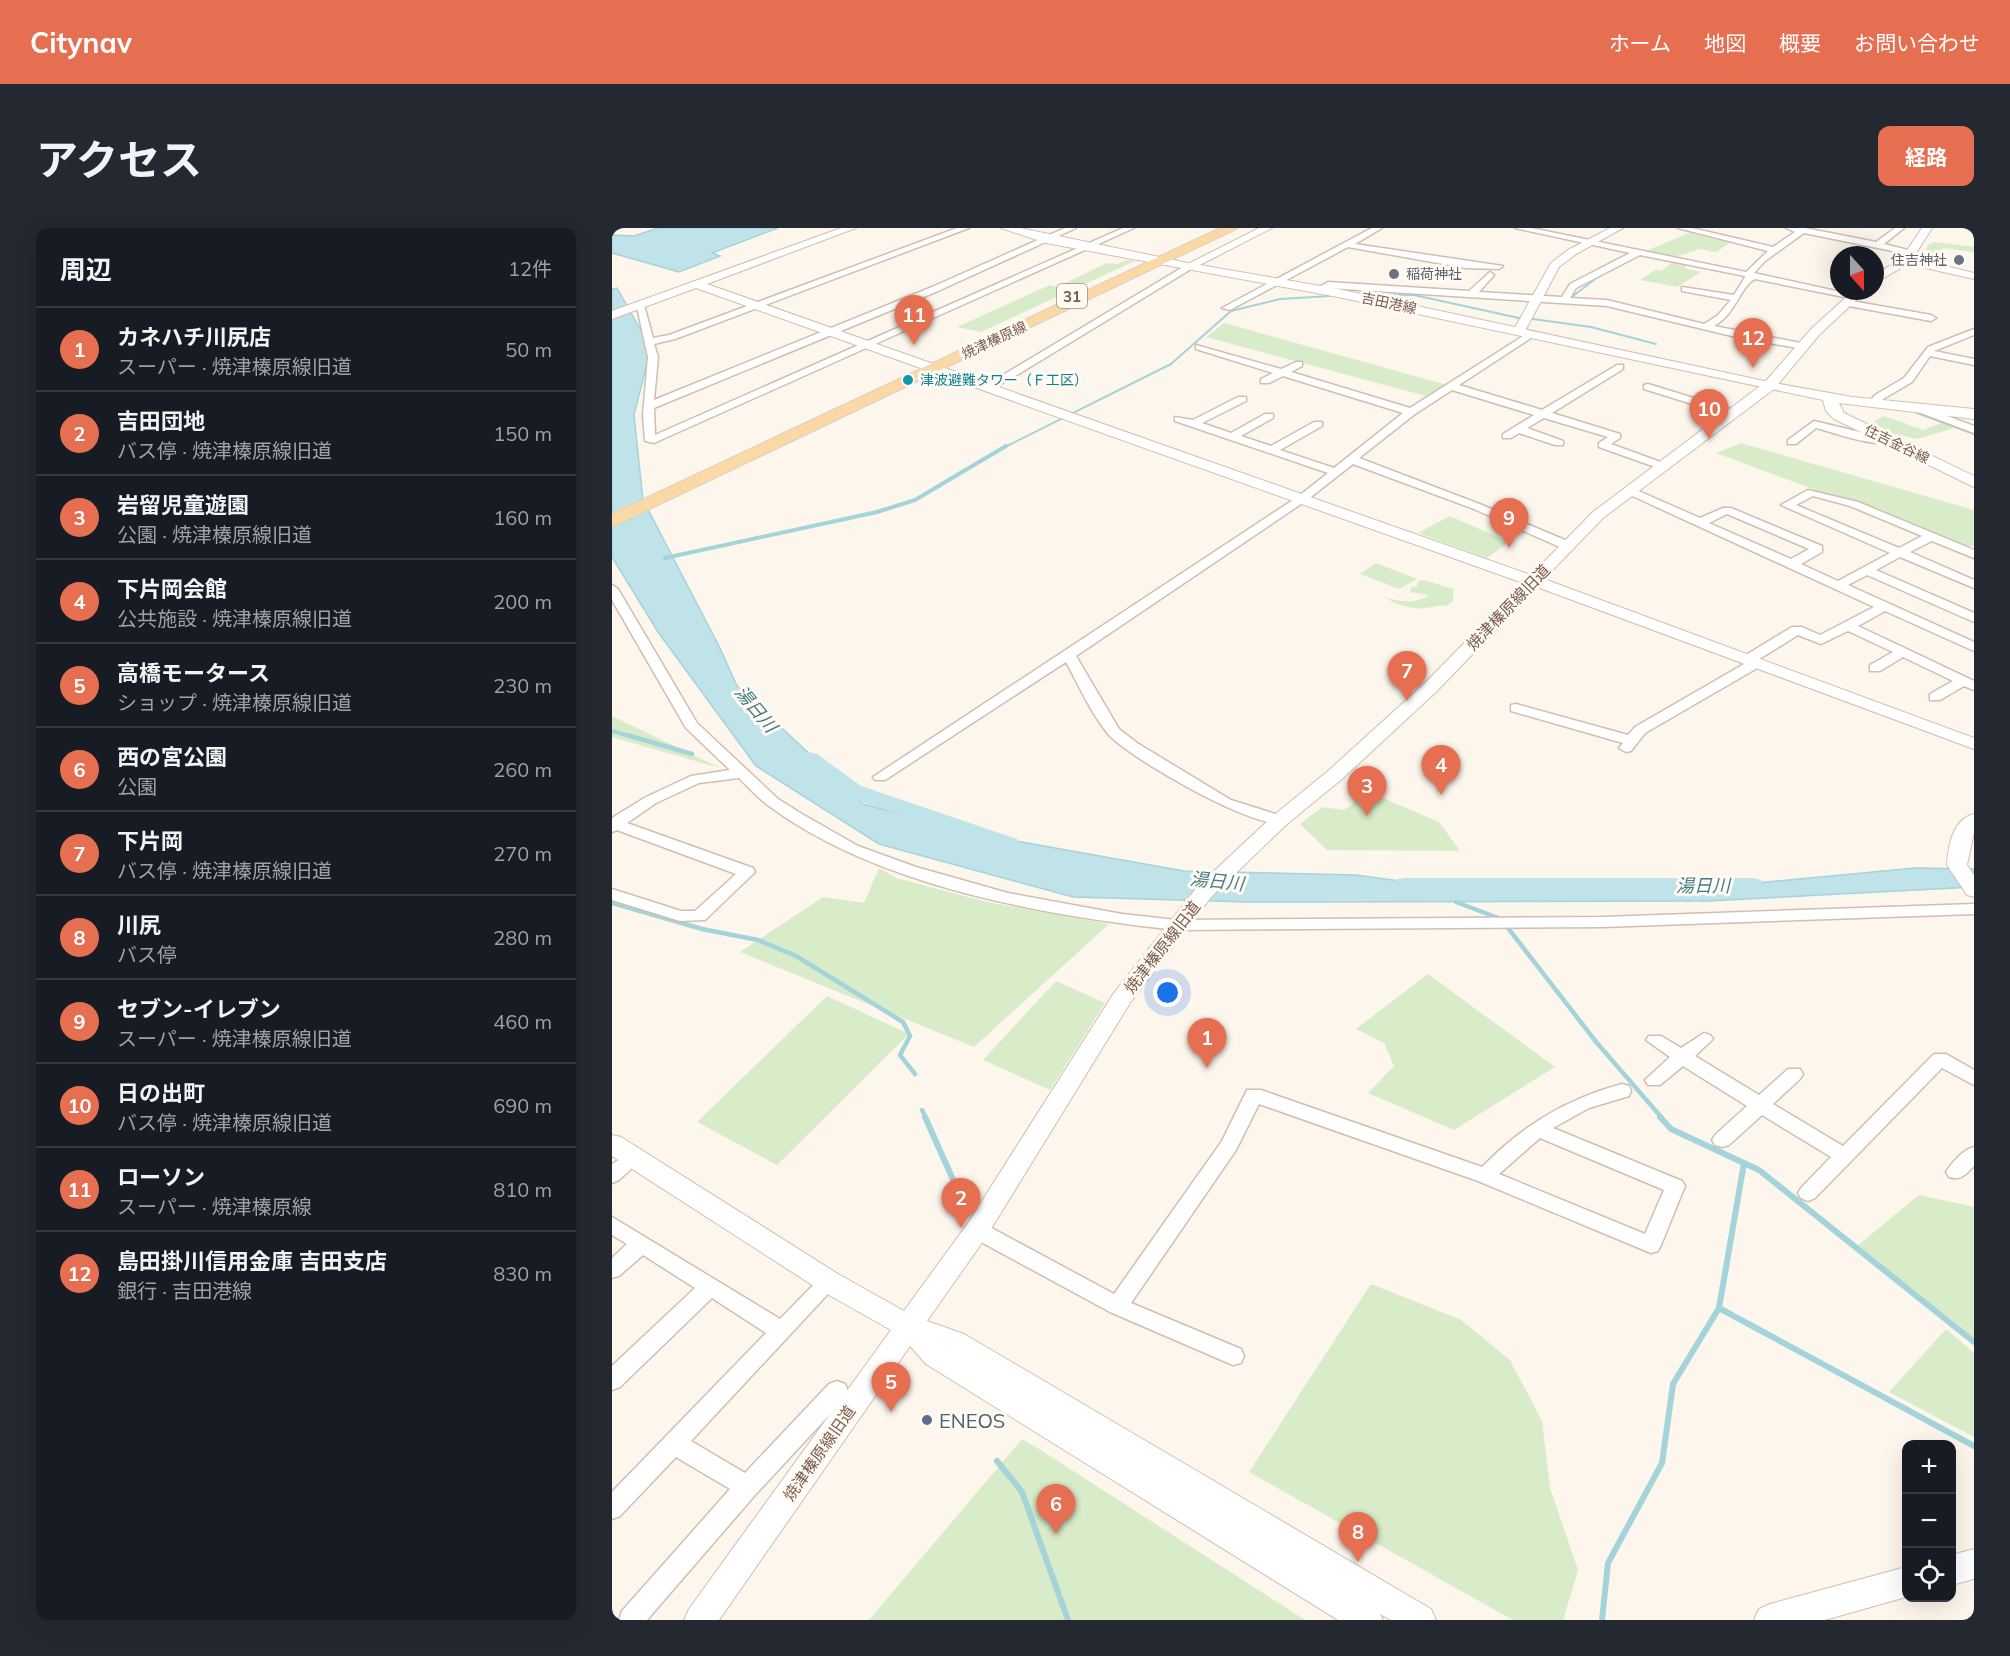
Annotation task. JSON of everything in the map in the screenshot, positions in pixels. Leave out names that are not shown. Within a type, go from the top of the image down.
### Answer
[{"type":"main road","name":"吉田港線","points":[[1007,228],[1046,239],[1188,267],[1364,298],[1769,386]]},
{"type":"main road","name":"焼津榛原線","points":[[612,521],[804,423],[930,368],[1219,228]]},
{"type":"main road","name":"焼津榛原線","points":[[1155,260],[1232,228]]},
{"type":"main road","name":"住吉金谷線","points":[[1769,386],[1830,398],[1974,414]]},
{"type":"main road","name":"住吉金谷線","points":[[1830,398],[1834,411],[1843,417],[1974,482]]},
{"type":"main road","points":[[1843,417],[1843,413],[1852,401]]},
{"type":"street","points":[[612,315],[851,228]]},
{"type":"street","points":[[649,342],[672,337],[965,228]]},
{"type":"street","points":[[649,406],[830,332],[1072,228]]},
{"type":"street","points":[[637,306],[653,357],[649,406],[650,441],[1130,228]]},
{"type":"street","points":[[988,387],[1041,357],[1124,303],[1188,267],[1267,228]]},
{"type":"street","points":[[1227,308],[1378,228]]},
{"type":"street","points":[[1524,228],[1830,291]]},
{"type":"street","points":[[880,777],[1069,655],[1303,498],[1411,412],[1525,332],[1537,299],[1555,265],[1592,241],[1618,228]]},
{"type":"street","points":[[1682,228],[1774,250]]},
{"type":"street","points":[[1790,228],[1878,245],[1974,276]]},
{"type":"street","points":[[1707,326],[1716,322],[1737,298],[1745,281],[1761,259],[1803,230]]},
{"type":"street","points":[[1878,245],[1912,231],[1909,256],[1884,274]]},
{"type":"street","points":[[1349,245],[1466,265],[1499,266]]},
{"type":"street","points":[[1564,300],[1573,286],[1641,251]]},
{"type":"street","points":[[1472,294],[1490,275]]},
{"type":"street","points":[[695,284],[1534,581],[1750,663],[1974,744]]},
{"type":"street","points":[[1320,289],[1328,285],[1627,306],[1803,346]]},
{"type":"street","points":[[1685,289],[1737,298]]},
{"type":"street","name":"焼津榛原線旧道","points":[[700,1620],[977,1230],[1122,998],[1178,923],[1233,863],[1280,820],[1335,775],[1431,687],[1598,515],[1735,414],[1769,386],[1803,346],[1849,300]]},
{"type":"street","points":[[1863,300],[1894,312],[1931,318]]},
{"type":"street","points":[[1884,322],[1894,312]]},
{"type":"street","points":[[1874,404],[1879,397],[1903,386],[1928,353],[1937,346],[1974,332]]},
{"type":"street","points":[[1199,347],[1411,412]]},
{"type":"street","points":[[1928,353],[1974,362]]},
{"type":"street","points":[[1265,381],[1299,364]]},
{"type":"street","points":[[1506,436],[1620,367]]},
{"type":"street","points":[[1450,386],[1616,436],[1603,445],[1662,466]]},
{"type":"street","points":[[1648,387],[1735,414]]},
{"type":"street","points":[[1193,424],[1242,399]]},
{"type":"street","points":[[1917,408],[1974,430]]},
{"type":"street","points":[[1232,436],[1269,416]]},
{"type":"street","points":[[1179,419],[1336,472]]},
{"type":"street","points":[[1272,450],[1318,424]]},
{"type":"street","points":[[1792,442],[1814,424],[1873,440],[1888,440]]},
{"type":"street","points":[[1518,429],[1559,443]]},
{"type":"street","points":[[1351,459],[1478,507],[1568,546]]},
{"type":"street","points":[[1630,491],[1974,647]]},
{"type":"street","points":[[1974,554],[1854,504],[1812,492],[1787,505],[1974,584]]},
{"type":"street","points":[[1699,523],[1728,510],[1818,549],[1790,565]]},
{"type":"street","points":[[1838,586],[1933,535]]},
{"type":"street","points":[[1867,572],[1970,617]]},
{"type":"street","points":[[612,589],[691,725],[773,802],[852,849],[909,871],[1008,898],[1122,919],[1178,923],[1602,922],[1974,909]]},
{"type":"street","points":[[1516,708],[1629,744],[1640,730],[1750,663],[1797,630],[1821,640],[1882,607]]},
{"type":"street","points":[[1938,631],[1970,617]]},
{"type":"street","points":[[1848,626],[1969,683]]},
{"type":"street","points":[[1875,668],[1903,652]]},
{"type":"street","points":[[1069,655],[1114,732],[1132,746],[1226,803],[1280,820]]},
{"type":"street","points":[[1935,696],[1969,683]]},
{"type":"street","points":[[613,825],[651,800],[696,779],[741,773]]},
{"type":"street","points":[[1974,820],[1964,829],[1959,841],[1957,865],[1974,890]]},
{"type":"street","points":[[612,894],[680,916],[699,916],[747,872],[613,825]]},
{"type":"street","points":[[1654,1080],[1704,1039]]},
{"type":"street","points":[[1655,1040],[1844,1156]]},
{"type":"street","points":[[1808,1193],[1940,1059],[1974,1078]]},
{"type":"street","points":[[1722,1140],[1794,1074]]},
{"type":"street","points":[[1485,1176],[1512,1147],[1537,1129],[1599,1096],[1622,1091]]},
{"type":"street","points":[[1117,1306],[1229,1145],[1254,1095],[1485,1176],[1651,1245],[1675,1186],[1537,1129]]},
{"type":"street","points":[[612,1175],[622,1151],[829,1282],[908,1326],[954,1342],[1420,1620]]},
{"type":"street","points":[[1956,1173],[1974,1154]]},
{"type":"street","points":[[612,1226],[781,1331]]},
{"type":"street","points":[[977,1230],[1117,1306],[1233,1356]]},
{"type":"street","points":[[612,1269],[641,1244]]},
{"type":"street","points":[[612,1508],[829,1282]]},
{"type":"street","points":[[612,1380],[710,1287]]},
{"type":"street","points":[[908,1326],[936,1356],[1367,1620]]},
{"type":"street","points":[[631,1620],[747,1487],[837,1391]]},
{"type":"street","points":[[674,1443],[747,1487]]},
{"type":"street","points":[[1956,1569],[1974,1564]]},
{"type":"street","points":[[1770,1620],[1902,1583]]},
{"type":"green space","points":[[1689,233],[1730,243],[1716,252],[1699,249],[1676,257],[1646,251]]},
{"type":"green space","points":[[1935,242],[1974,247],[1974,252],[1944,248],[1933,254],[1925,252],[1928,245]]},
{"type":"green space","points":[[1127,260],[1135,261],[981,332],[957,327],[1050,285],[1057,287],[1107,263],[1118,264]]},
{"type":"green space","points":[[1676,260],[1689,263],[1684,268],[1701,272],[1677,287],[1640,280],[1655,270],[1665,271],[1662,270]]},
{"type":"green space","points":[[1224,323],[1447,385],[1430,397],[1206,337]]},
{"type":"green space","points":[[1884,416],[1923,430],[1941,423],[1954,428],[1917,439],[1879,430],[1884,428],[1871,423]]},
{"type":"green space","points":[[1741,443],[1974,510],[1974,546],[1969,547],[1716,453]]},
{"type":"green space","points":[[1450,516],[1509,542],[1487,558],[1418,533]]},
{"type":"green space","points":[[1376,563],[1417,579],[1399,589],[1360,574]]},
{"type":"green space","points":[[1424,580],[1453,589],[1453,601],[1447,606],[1413,608],[1384,597],[1407,601],[1424,598],[1429,595],[1410,592],[1410,588],[1417,586],[1418,581]]},
{"type":"green space","points":[[612,716],[720,768],[612,737]]},
{"type":"green space","points":[[1369,792],[1439,822],[1460,851],[1327,850],[1300,824],[1322,807],[1344,810]]},
{"type":"green space","points":[[879,868],[896,878],[987,902],[1109,924],[974,1047],[740,952],[823,897],[864,903]]},
{"type":"green space","points":[[1428,974],[1555,1067],[1454,1130],[1368,1093],[1394,1066],[1384,1043],[1356,1029]]},
{"type":"green space","points":[[1056,981],[1105,1003],[1050,1090],[983,1060]]},
{"type":"green space","points":[[827,996],[909,1034],[777,1165],[697,1122]]},
{"type":"green space","points":[[1919,1195],[1974,1207],[1974,1342],[1857,1246]]},
{"type":"green space","points":[[1371,1284],[1461,1320],[1510,1360],[1542,1421],[1550,1488],[1578,1570],[1563,1620],[1513,1620],[1249,1472]]},
{"type":"green space","points":[[1946,1329],[1974,1353],[1974,1437],[1889,1392]]},
{"type":"green space","points":[[1022,1439],[1039,1449],[1305,1620],[869,1620]]},
{"type":"water","points":[[658,228],[778,228],[712,253],[720,256],[679,272],[612,253],[612,235],[634,236]]},
{"type":"water","points":[[617,288],[651,348],[634,415],[643,500],[720,648],[737,686],[863,804],[977,834],[1184,871],[1356,875],[1437,886],[1660,892],[1915,868],[1974,869],[1974,887],[1708,901],[1248,902],[1073,897],[879,844],[756,766],[658,632],[612,557],[612,289]]},
{"type":"waterway","points":[[1569,299],[1607,270]]},
{"type":"waterway","points":[[1359,295],[1414,295],[1519,318]]},
{"type":"waterway","points":[[1003,448],[1171,364],[1231,311],[1280,299],[1330,296]]},
{"type":"waterway","points":[[1533,319],[1591,327],[1656,344]]},
{"type":"waterway","points":[[1917,413],[1974,434]]},
{"type":"waterway","points":[[665,558],[877,512],[915,500],[1006,446]]},
{"type":"waterway","points":[[612,731],[633,737]]},
{"type":"waterway","points":[[627,735],[692,754]]},
{"type":"waterway","name":"湯日川","points":[[809,759],[853,791],[1009,844]]},
{"type":"waterway","name":"湯日川","points":[[1404,886],[1752,886]]},
{"type":"waterway","points":[[1456,902],[1501,919],[1597,1043],[1662,1118]]},
{"type":"waterway","points":[[612,903],[702,929],[758,940],[796,956],[903,1022],[910,1036],[900,1055],[915,1074]]},
{"type":"waterway","points":[[922,1110],[926,1118]]},
{"type":"waterway","points":[[925,1117],[968,1213]]},
{"type":"waterway","points":[[1660,1117],[1671,1129],[1744,1163]]},
{"type":"waterway","points":[[1719,1308],[1744,1163]]},
{"type":"waterway","points":[[1744,1163],[1759,1170],[1974,1342]]},
{"type":"waterway","points":[[1602,1620],[1608,1563],[1662,1463],[1673,1384],[1719,1308]]},
{"type":"waterway","points":[[1719,1308],[1974,1446]]},
{"type":"waterway","points":[[997,1461],[1022,1492],[1068,1620]]},
{"type":"place","name":"住吉神社","points":[[1959,260]]},
{"type":"place","name":"稲荷神社","points":[[1394,274]]},
{"type":"place","name":"ローソン","points":[[914,345]]},
{"type":"place","name":"島田掛川信用金庫 吉田支店","points":[[1753,368]]},
{"type":"place","name":"津波避難タワー（Ｆ工区）","points":[[908,380]]},
{"type":"place","name":"日の出町","points":[[1709,439]]},
{"type":"place","name":"セブン-イレブン","points":[[1509,548]]},
{"type":"place","name":"下片岡","points":[[1407,701]]},
{"type":"place","name":"下片岡会館","points":[[1441,795]]},
{"type":"place","name":"岩留児童遊園","points":[[1367,816]]},
{"type":"place","name":"カネハチ川尻店","points":[[1207,1068]]},
{"type":"place","name":"吉田団地","points":[[961,1228]]},
{"type":"place","name":"高橋モータース","points":[[891,1412]]},
{"type":"place","name":"ENEOS","points":[[927,1420]]},
{"type":"place","name":"西の宮公園","points":[[1056,1534]]},
{"type":"place","name":"川尻","points":[[1358,1562]]}]
